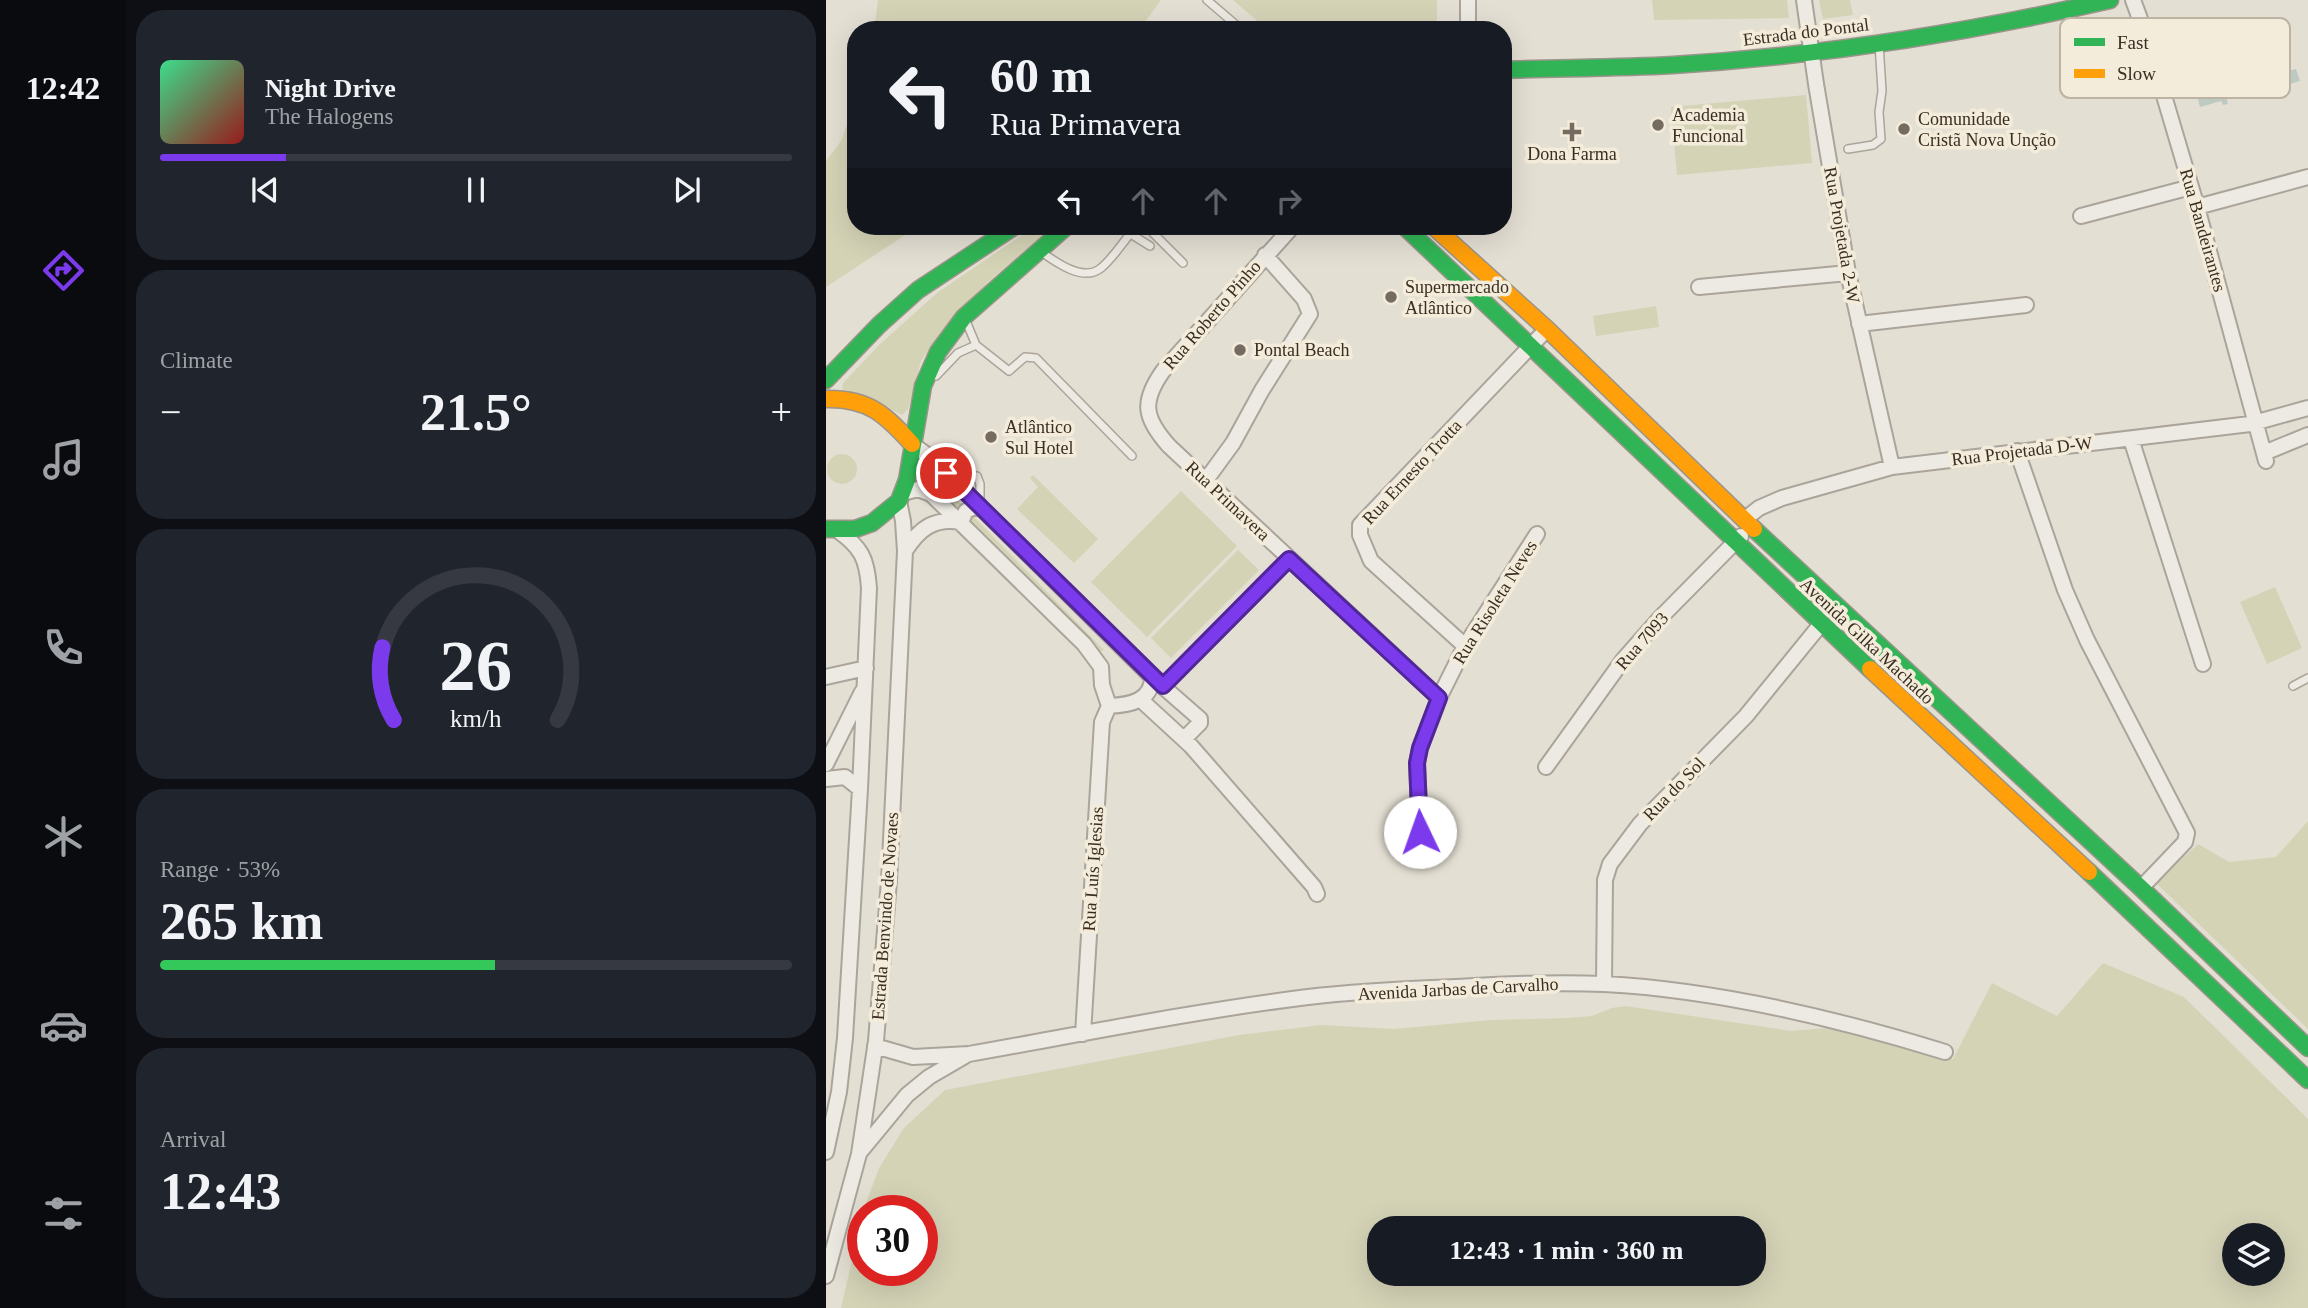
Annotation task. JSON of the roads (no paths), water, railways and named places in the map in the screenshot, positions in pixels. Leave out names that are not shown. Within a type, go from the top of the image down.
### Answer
[{"type":"street","points":[[1468,0],[1468,21]]},
{"type":"street","name":"Rua Projetada 2-W","points":[[1804,0],[1847,273],[1892,467]]},
{"type":"street","name":"Estrada do Pontal","points":[[1512,70],[1673,65],[1812,54],[2032,18],[2110,0]]},
{"type":"street","name":"Rua Bandeirantes","points":[[2133,0],[2140,18]]},
{"type":"street","name":"Rua Bandeirantes","points":[[2165,98],[2265,457],[2308,435]]},
{"type":"street","points":[[2197,207],[2308,177]]},
{"type":"street","points":[[2081,216],[2191,187]]},
{"type":"street","points":[[826,380],[878,325],[918,290],[1001,235]]},
{"type":"street","points":[[832,529],[855,529],[872,523],[887,513],[901,497],[923,386],[938,352],[964,317],[1057,235]]},
{"type":"street","name":"Rua Roberto Pinho","points":[[1149,412],[1150,389],[1163,370],[1284,235]]},
{"type":"street","name":"Avenida Gilka Machado","points":[[1413,235],[1821,624],[2166,944],[2308,1080]]},
{"type":"street","name":"Avenida Gilka Machado","points":[[1443,235],[1547,329],[1748,523],[2141,888],[2308,1048]]},
{"type":"street","points":[[1206,481],[1233,443],[1262,390],[1310,314],[1304,299],[1265,255]]},
{"type":"street","points":[[1699,287],[1847,273]]},
{"type":"street","points":[[1860,324],[2026,305]]},
{"type":"street","name":"Rua Ernesto Trotta","points":[[1465,646],[1371,561],[1360,536],[1360,525],[1547,329]]},
{"type":"street","points":[[826,399],[863,401],[878,410],[912,444],[935,462],[1123,648],[1201,720],[1184,739]]},
{"type":"street","name":"Rua Projetada D-W","points":[[1748,523],[1759,508],[1782,498],[1892,467],[2255,423],[2308,408]]},
{"type":"street","name":"Rua Primavera","points":[[1149,412],[1160,436],[1439,698]]},
{"type":"street","points":[[2131,439],[2203,664]]},
{"type":"street","points":[[2017,452],[2065,590],[2087,640],[2187,833],[2185,842],[2141,888]]},
{"type":"street","points":[[901,497],[925,490],[981,541],[1084,644],[1101,667],[1102,685],[1110,706],[1141,700],[1289,559]]},
{"type":"street","name":"Estrada Benvindo de Novaes","points":[[826,1276],[859,1154],[875,1046],[889,881],[905,551],[901,497]]},
{"type":"street","points":[[961,522],[966,511],[979,505]]},
{"type":"street","points":[[905,551],[914,537],[929,525],[949,520],[961,522]]},
{"type":"street","points":[[981,541],[992,536],[997,522]]},
{"type":"street","name":"Rua 7093","points":[[1546,767],[1623,660],[1735,542],[1748,523]]},
{"type":"street","name":"Estrada Benvindo de Novaes","points":[[826,1153],[839,1092],[845,1038],[866,668],[867,572],[864,556],[852,540],[832,529]]},
{"type":"street","name":"Rua Risoleta Neves","points":[[1420,832],[1417,763],[1439,698],[1465,646],[1537,534]]},
{"type":"street","name":"Rua do Sol","points":[[1604,984],[1605,880],[1610,864],[1655,807],[1769,691],[1821,624]]},
{"type":"street","points":[[1101,667],[1110,655],[1123,648]]},
{"type":"street","points":[[826,677],[866,668]]},
{"type":"street","points":[[826,764],[865,688]]},
{"type":"street","points":[[1141,700],[1184,739],[1314,887],[1317,894]]},
{"type":"street","name":"Rua Luís Iglesias","points":[[1083,1034],[1102,722],[1110,706]]},
{"type":"street","points":[[1996,786],[2012,768]]},
{"type":"street","points":[[826,779],[845,777],[860,789]]},
{"type":"street","points":[[2166,944],[2182,928]]},
{"type":"street","name":"Avenida Jarbas de Carvalho","points":[[875,1046],[913,1057],[969,1054],[1308,998],[1373,991],[1520,983],[1604,984],[1686,992],[1883,1033],[1945,1052]]},
{"type":"street","name":"Avenida Jarbas de Carvalho","points":[[859,1154],[906,1095],[929,1077],[969,1054]]},
{"type":"street","points":[[826,1082],[839,1092]]},
{"type":"lane","points":[[1207,0],[1232,21]]},
{"type":"lane","points":[[1848,149],[1873,145],[1881,139],[1879,43]]},
{"type":"lane","points":[[1040,251],[1067,269],[1093,272],[1102,267],[1129,235]]},
{"type":"lane","points":[[1132,235],[1150,246]]},
{"type":"lane","points":[[1155,235],[1183,263]]},
{"type":"lane","points":[[964,317],[976,345],[1009,371],[1025,357],[1036,358],[1132,456]]},
{"type":"lane","points":[[923,386],[940,373],[958,353],[976,345]]},
{"type":"lane","points":[[935,462],[954,460],[965,464]]},
{"type":"lane","points":[[977,476],[980,484],[979,505]]},
{"type":"lane","points":[[2293,686],[2308,678]]},
{"type":"place","name":"Academia Funcional","points":[[1658,125]]},
{"type":"place","name":"Comunidade Cristã Nova Unção","points":[[1904,129]]},
{"type":"place","name":"Dona Farma","points":[[1572,132]]},
{"type":"place","name":"Supermercado Atlântico","points":[[1391,297]]},
{"type":"place","name":"Pontal Beach","points":[[1240,350]]},
{"type":"place","name":"Atlântico Sul Hotel","points":[[991,437]]}]
